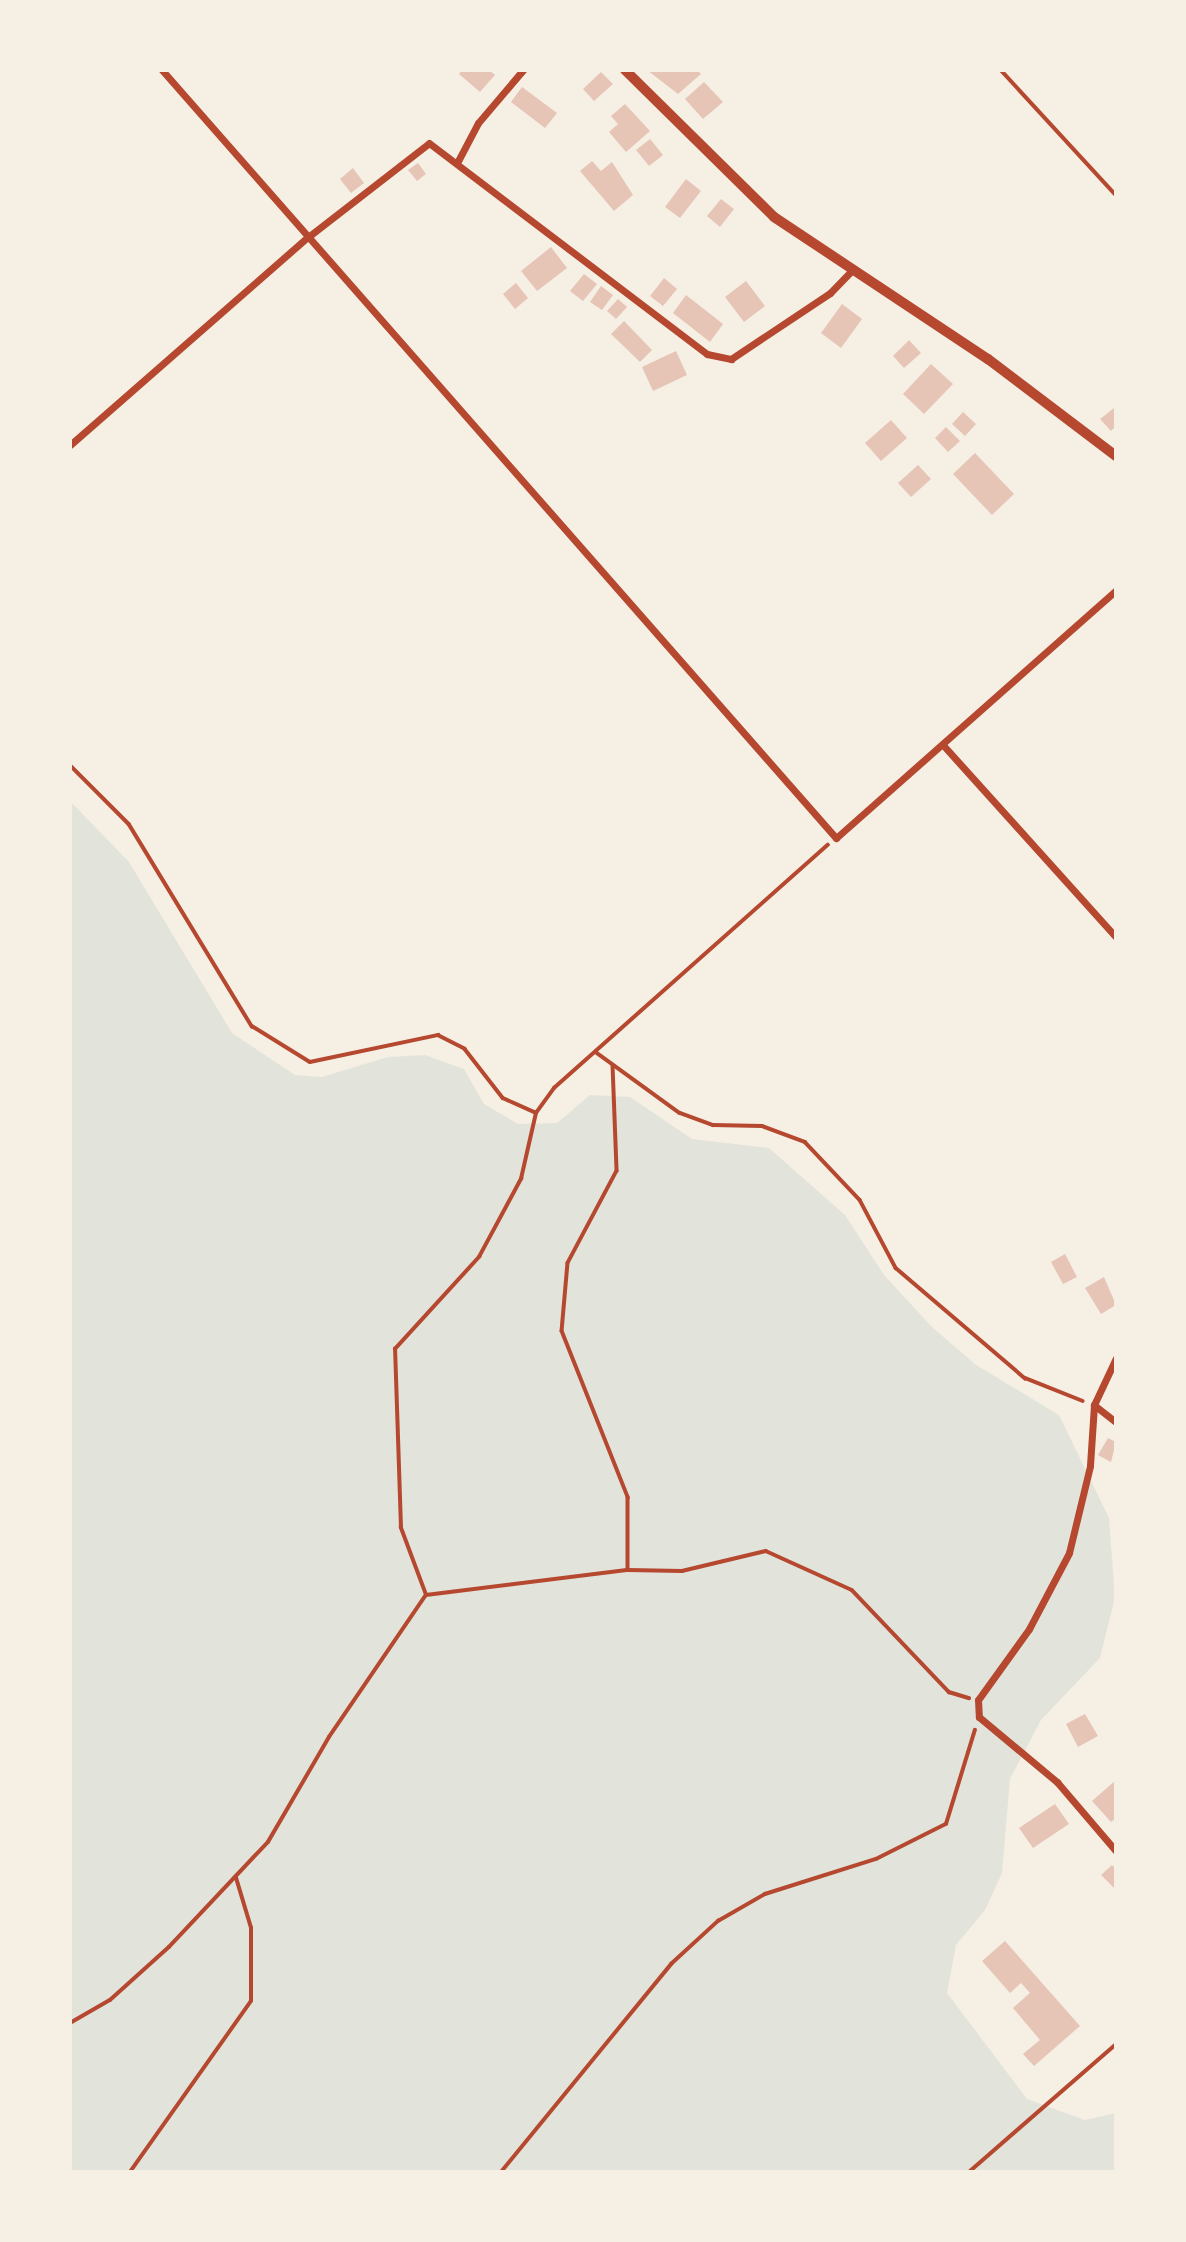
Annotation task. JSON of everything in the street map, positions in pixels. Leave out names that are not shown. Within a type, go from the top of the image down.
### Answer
[{"type":"main road","points":[[625,70],[774,217],[988,359],[1116,456]]},
{"type":"street","points":[[163,70],[836,838],[1116,590]]},
{"type":"street","points":[[458,161],[478,123],[523,70]]},
{"type":"street","points":[[70,445],[308,237],[429,143],[458,161],[707,354],[731,359],[830,293],[852,270]]},
{"type":"street","points":[[943,745],[1116,937]]},
{"type":"street","points":[[1116,1358],[1094,1405],[1090,1466],[1069,1553],[1029,1629],[978,1700],[979,1717],[1057,1782],[1116,1851]]},
{"type":"street","points":[[1094,1405],[1116,1422]]},
{"type":"path","points":[[1001,70],[1116,195]]},
{"type":"path","points":[[70,765],[129,824],[252,1026],[310,1062],[438,1035],[466,1049],[503,1098],[536,1113]]},
{"type":"path","points":[[426,1595],[401,1528],[395,1349],[479,1257],[521,1179],[536,1113],[554,1088],[597,1053],[836,838]]},
{"type":"path","points":[[597,1053],[680,1113],[713,1125],[762,1126],[805,1142],[860,1200],[896,1268],[1026,1378],[1094,1405]]},
{"type":"path","points":[[613,1065],[617,1171],[568,1263],[562,1331],[628,1497],[628,1570]]},
{"type":"path","points":[[426,1595],[628,1570],[682,1571],[766,1551],[852,1590],[949,1692],[978,1700]]},
{"type":"path","points":[[70,2023],[110,2000],[236,1878],[268,1842],[426,1595]]},
{"type":"path","points":[[501,2172],[671,1964],[718,1921],[765,1894],[876,1859],[946,1824],[979,1717]]},
{"type":"path","points":[[130,2172],[251,2001],[251,1928],[236,1878]]},
{"type":"path","points":[[969,2172],[1116,2044]]},
{"type":"shaded area","points":[[70,801],[129,862],[232,1033],[295,1075],[322,1077],[388,1057],[425,1055],[464,1069],[484,1104],[518,1124],[557,1123],[590,1095],[630,1097],[692,1139],[769,1148],[845,1215],[884,1275],[932,1327],[976,1365],[1059,1415],[1109,1518],[1115,1598],[1100,1658],[1041,1720],[1010,1779],[1002,1873],[985,1910],[956,1945],[947,1993],[1027,2099],[1085,2120],[1116,2113],[1116,2172],[70,2172]]},
{"type":"building","points":[[462,70],[489,70],[495,75],[480,92],[459,74]]},
{"type":"building","points":[[647,70],[697,70],[701,74],[678,94]]},
{"type":"building","points":[[601,72],[613,84],[594,101],[583,89]]},
{"type":"building","points":[[704,82],[723,102],[703,119],[685,99]]},
{"type":"building","points":[[522,87],[557,113],[545,128],[511,102]]},
{"type":"building","points":[[625,104],[650,131],[626,152],[609,132],[618,124],[611,116]]},
{"type":"building","points":[[650,139],[663,155],[649,166],[636,150]]},
{"type":"building","points":[[592,161],[601,171],[612,162],[633,195],[614,211],[580,171]]},
{"type":"building","points":[[418,163],[426,174],[417,181],[408,170]]},
{"type":"building","points":[[353,168],[364,183],[351,193],[340,179]]},
{"type":"building","points":[[686,179],[701,191],[680,218],[665,207]]},
{"type":"building","points":[[721,199],[734,209],[720,227],[707,216]]},
{"type":"building","points":[[551,247],[567,268],[537,291],[521,271]]},
{"type":"building","points":[[584,274],[597,284],[583,301],[570,291]]},
{"type":"building","points":[[664,278],[677,289],[663,306],[650,296]]},
{"type":"building","points":[[746,281],[765,306],[744,322],[725,297]]},
{"type":"building","points":[[516,283],[528,298],[515,309],[503,294]]},
{"type":"building","points":[[601,286],[613,295],[602,310],[590,302]]},
{"type":"building","points":[[686,295],[723,324],[710,342],[673,313]]},
{"type":"building","points":[[618,299],[627,307],[616,319],[607,311]]},
{"type":"building","points":[[842,304],[862,319],[841,348],[821,333]]},
{"type":"building","points":[[624,321],[652,350],[640,362],[611,334]]},
{"type":"building","points":[[909,340],[921,353],[904,368],[893,356]]},
{"type":"building","points":[[676,351],[687,375],[653,391],[642,367]]},
{"type":"building","points":[[931,364],[953,384],[924,414],[903,394]]},
{"type":"building","points":[[1114,408],[1116,426],[1111,431],[1100,419]]},
{"type":"building","points":[[963,412],[976,424],[965,436],[952,424]]},
{"type":"building","points":[[891,420],[907,438],[881,461],[865,443]]},
{"type":"building","points":[[946,427],[960,441],[948,452],[935,438]]},
{"type":"building","points":[[975,453],[1014,494],[992,515],[953,474]]},
{"type":"building","points":[[918,465],[931,479],[911,497],[898,483]]},
{"type":"building","points":[[1065,1254],[1077,1277],[1063,1284],[1051,1262]]},
{"type":"building","points":[[1104,1277],[1116,1305],[1101,1314],[1085,1288]]},
{"type":"building","points":[[1108,1438],[1116,1442],[1111,1462],[1098,1455]]},
{"type":"building","points":[[1085,1714],[1098,1736],[1078,1747],[1066,1724]]},
{"type":"building","points":[[1116,1780],[1116,1818],[1111,1822],[1092,1801]]},
{"type":"building","points":[[1055,1804],[1069,1824],[1033,1848],[1019,1828]]},
{"type":"building","points":[[1112,1865],[1116,1869],[1114,1888],[1101,1875]]},
{"type":"building","points":[[1005,1941],[1080,2026],[1034,2066],[1023,2054],[1040,2040],[1013,2008],[1030,1993],[1021,1983],[1010,1993],[982,1961]]}]
